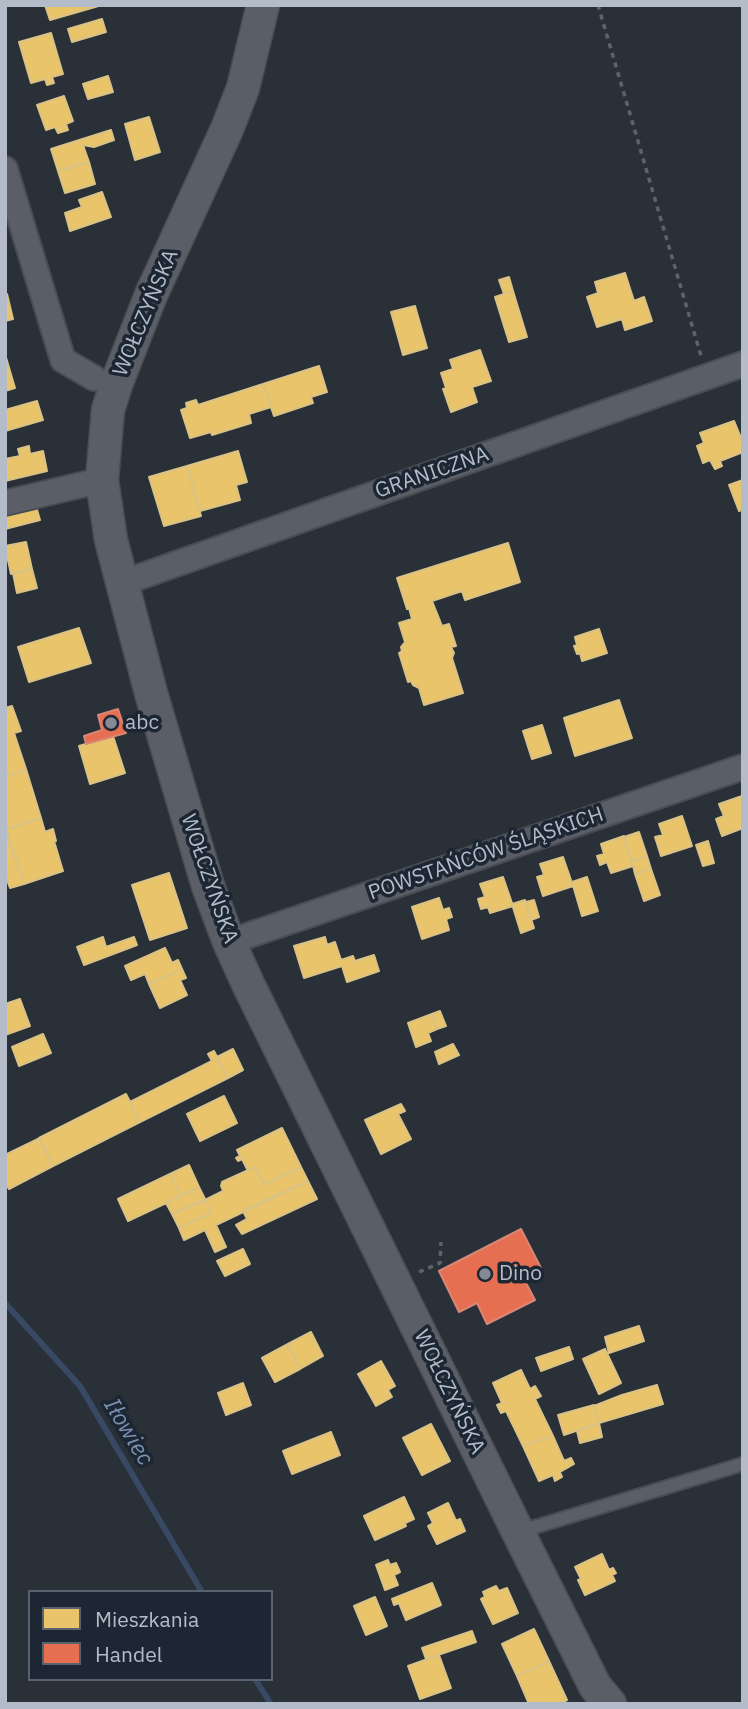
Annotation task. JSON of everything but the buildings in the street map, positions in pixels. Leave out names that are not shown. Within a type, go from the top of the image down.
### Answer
[{"type":"street","name":"WOŁCZYŃSKA","points":[[263,5],[243,88],[209,172],[151,295],[108,410],[102,480],[111,540],[151,693],[208,886],[229,942],[254,998],[518,1532],[595,1686],[610,1704]]},
{"type":"street","name":"WOŁCZYŃSKA","points":[[5,169],[63,360],[94,378]]},
{"type":"street","name":"GRANICZNA","points":[[122,583],[743,364]]},
{"type":"street","points":[[5,503],[102,480]]},
{"type":"street","name":"POWSTAŃCÓW ŚLĄSKICH","points":[[229,942],[743,767]]},
{"type":"lane","points":[[518,1532],[743,1464]]},
{"type":"path","points":[[598,5],[707,376]]},
{"type":"path","points":[[412,1267],[415,1274],[440,1263],[441,1242]]},
{"type":"waterway","name":"Iłowiec","points":[[5,1303],[80,1386],[201,1590]]},
{"type":"waterway","name":"Iłowiec","points":[[256,1681],[271,1704]]},
{"type":"place","name":"abc","points":[[111,723]]},
{"type":"place","name":"Dino","points":[[485,1274]]}]
